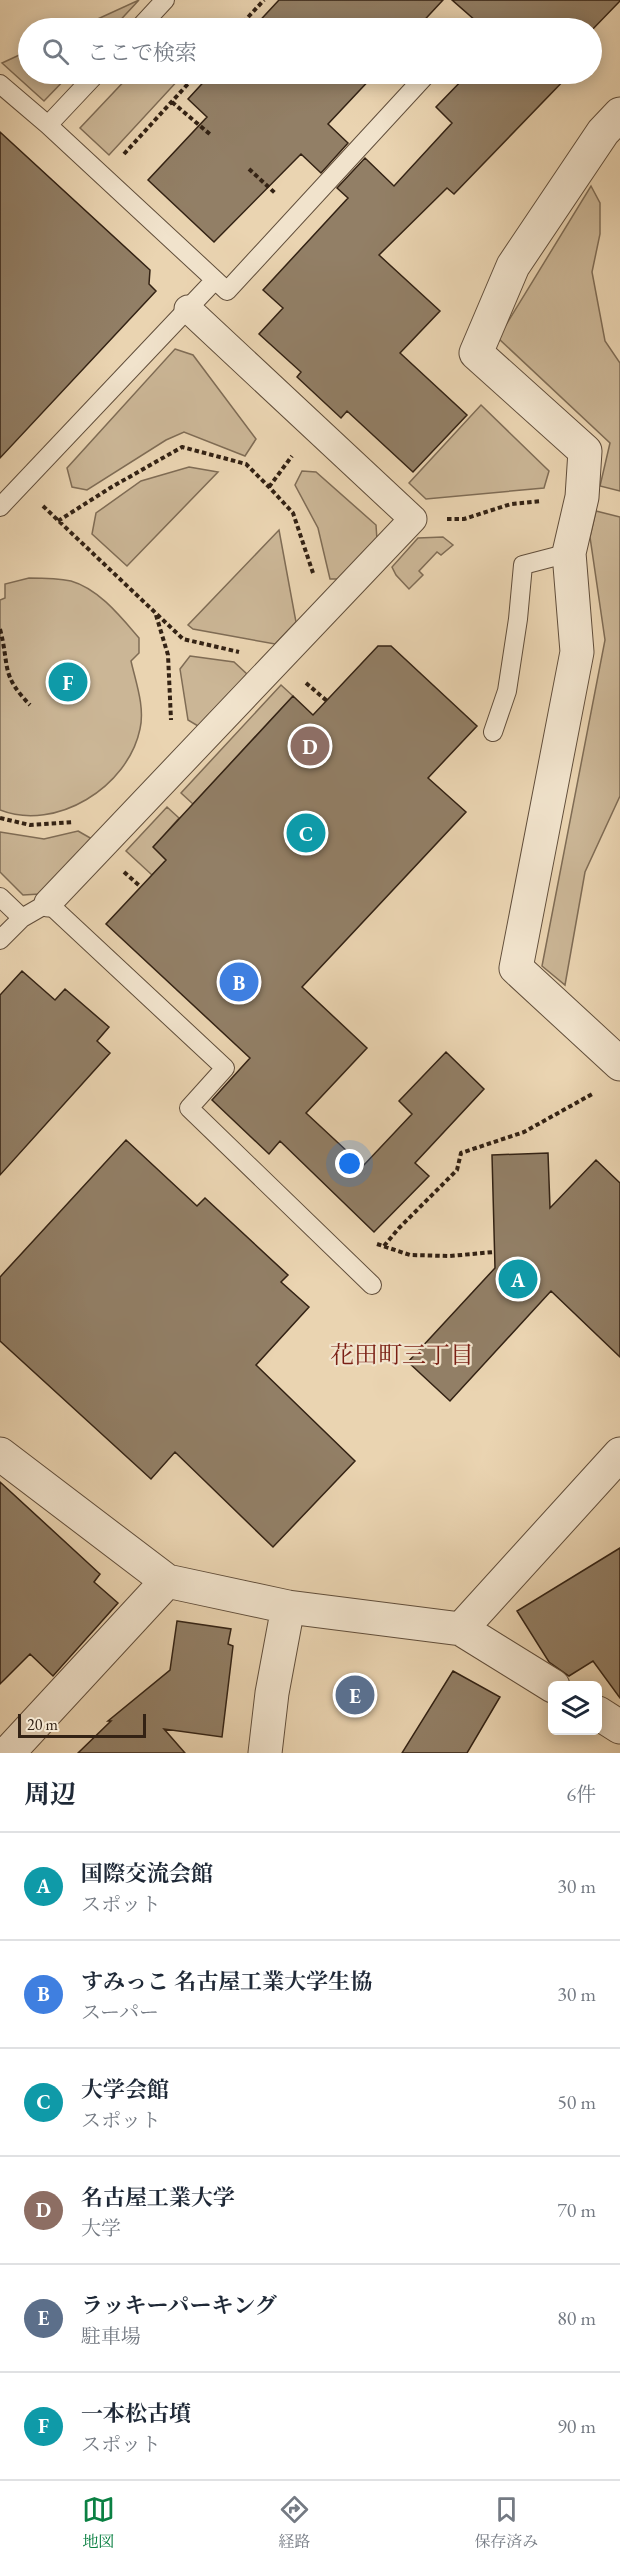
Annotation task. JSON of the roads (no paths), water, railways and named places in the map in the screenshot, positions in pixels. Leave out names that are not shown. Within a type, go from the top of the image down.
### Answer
[{"type":"street","points":[[620,114],[603,132],[513,266],[476,353],[585,451],[582,497],[569,553],[577,652],[516,968],[620,1064]]},
{"type":"street","points":[[48,903],[413,519],[188,309]]},
{"type":"street","points":[[0,1454],[167,1581],[288,1607],[461,1629],[548,1683]]},
{"type":"street","points":[[461,1629],[620,1454]]},
{"type":"street","points":[[8,1753],[167,1581]]},
{"type":"street","points":[[265,1753],[272,1693],[288,1607]]},
{"type":"street","points":[[602,1716],[620,1729],[608,1753]]},
{"type":"lane","points":[[148,18],[165,0]]},
{"type":"lane","points":[[0,84],[48,125],[226,291],[419,84]]},
{"type":"lane","points":[[48,125],[87,84]]},
{"type":"lane","points":[[0,507],[214,281]]},
{"type":"lane","points":[[493,732],[507,691],[518,619],[523,565],[569,553]]},
{"type":"lane","points":[[0,897],[22,918]]},
{"type":"lane","points":[[0,940],[22,918],[48,903],[225,1068],[189,1108],[327,1244],[372,1285]]},
{"type":"place","name":"一本松古墳","points":[[68,682]]},
{"type":"place","name":"名古屋工業大学","points":[[310,746]]},
{"type":"place","name":"大学会館","points":[[306,833]]},
{"type":"place","name":"すみっこ 名古屋工業大学生協","points":[[239,982]]},
{"type":"place","name":"国際交流会館","points":[[518,1279]]},
{"type":"place","name":"ラッキーパーキング","points":[[355,1695]]},
{"type":"district","name":"花田町三丁目","points":[[402,1354]]}]
